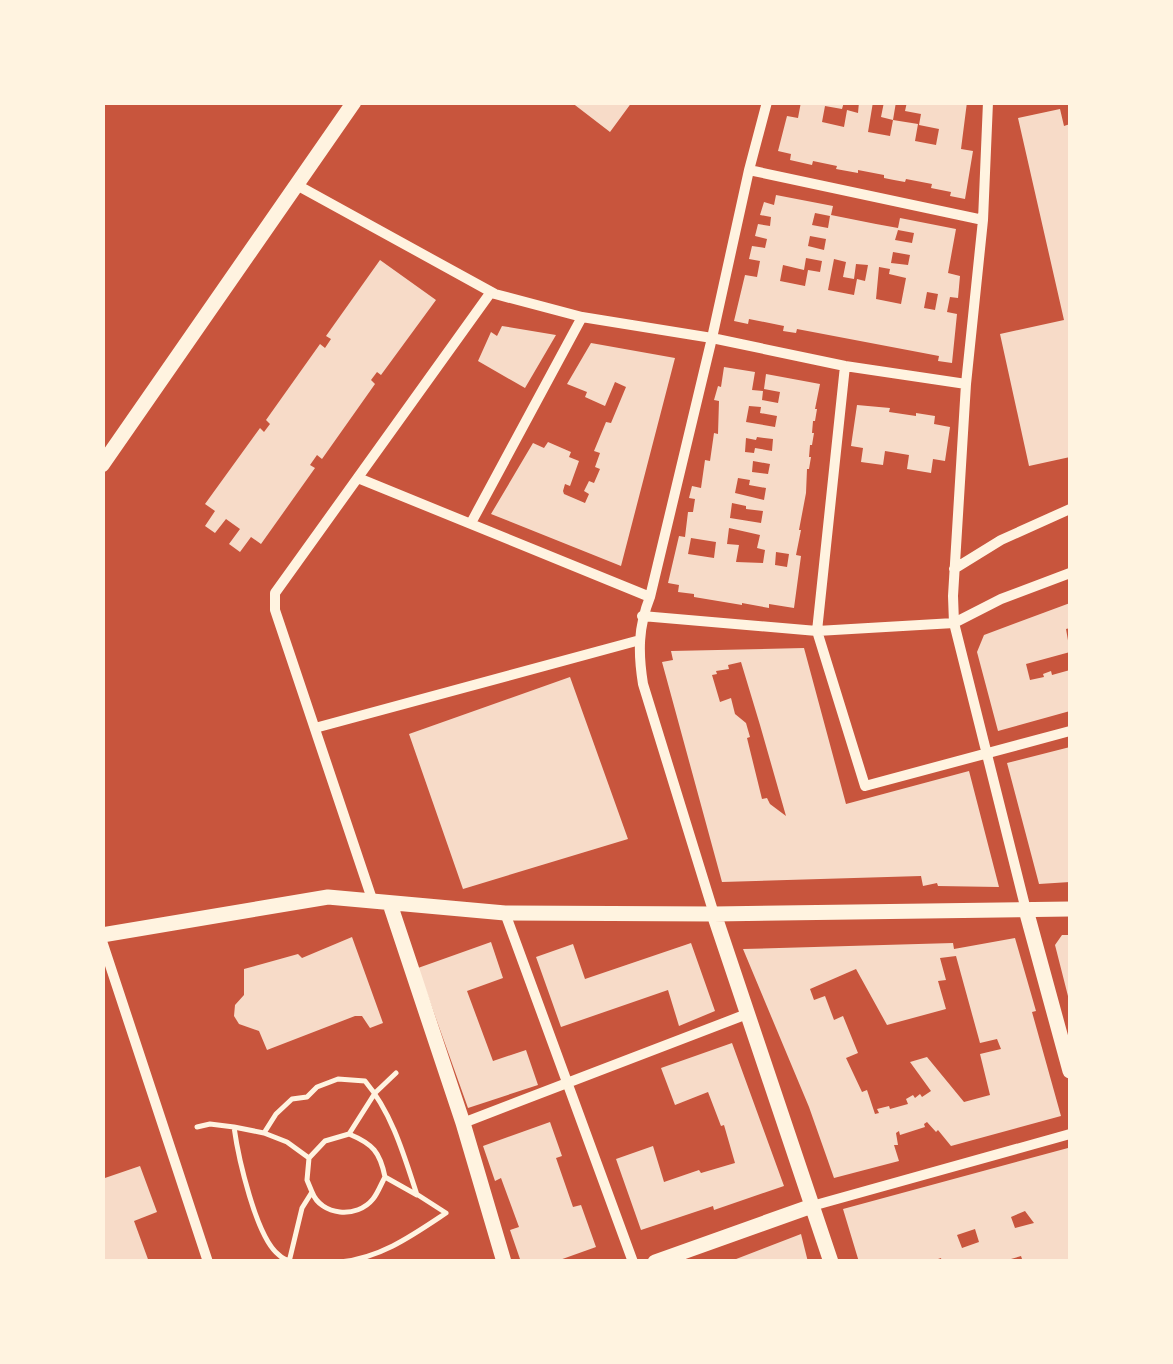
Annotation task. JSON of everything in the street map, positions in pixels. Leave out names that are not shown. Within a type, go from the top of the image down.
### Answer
[{"type":"street","points":[[102,465],[354,102]]},
{"type":"street","points":[[767,102],[650,597],[642,616],[638,652],[643,684],[714,914],[830,1262]]},
{"type":"street","points":[[988,102],[982,220],[966,384],[954,623],[1070,1071]]},
{"type":"street","points":[[749,170],[982,220]]},
{"type":"street","points":[[295,184],[491,292],[582,317],[712,338],[845,366],[966,384]]},
{"type":"street","points":[[491,292],[275,593],[275,610],[315,728],[463,1123],[504,1262]]},
{"type":"street","points":[[471,523],[582,317]]},
{"type":"street","points":[[845,366],[817,631],[864,786],[1070,732]]},
{"type":"street","points":[[358,478],[650,597]]},
{"type":"street","points":[[954,569],[1001,540],[1070,508]]},
{"type":"street","points":[[642,616],[817,631],[954,623],[1001,599],[1070,573]]},
{"type":"street","points":[[315,728],[640,640]]},
{"type":"street","points":[[208,1262],[102,938],[328,897],[506,914],[1070,908]]},
{"type":"street","points":[[506,914],[633,1262]]},
{"type":"street","points":[[463,1123],[748,1014]]},
{"type":"street","points":[[664,1260],[812,1206],[1070,1134]]},
{"type":"path","points":[[350,1134],[375,1093],[396,1073]]},
{"type":"path","points":[[264,1133],[276,1114],[292,1100],[307,1097],[318,1087],[338,1079],[365,1080],[400,1143],[417,1194]]},
{"type":"path","points":[[197,1127],[210,1124],[264,1133],[287,1142],[308,1158]]},
{"type":"path","points":[[234,1127],[246,1186],[261,1225],[275,1254],[290,1261],[302,1208],[312,1192]]},
{"type":"path","points":[[350,1134],[380,1155],[385,1177],[372,1201],[358,1210],[333,1212],[315,1201],[307,1180],[308,1158],[325,1141],[350,1134]]},
{"type":"path","points":[[340,1262],[370,1257],[412,1236],[446,1212],[385,1177]]},
{"type":"building","points":[[571,102],[632,102],[610,132]]},
{"type":"building","points":[[801,102],[844,102],[842,109],[825,106],[822,122],[844,127],[847,110],[858,113],[859,102],[873,102],[868,132],[890,136],[893,120],[918,124],[915,141],[936,145],[939,129],[919,125],[921,114],[905,111],[907,102],[967,102],[961,149],[973,151],[965,199],[931,188],[932,184],[790,160],[791,154],[778,151],[787,116],[798,118]]},
{"type":"building","points":[[884,102],[896,102],[893,120],[881,117]]},
{"type":"building","points":[[1060,109],[1064,126],[1070,124],[1070,457],[1029,466],[1000,334],[1064,320],[1018,118]]},
{"type":"building","points":[[776,195],[833,206],[831,215],[876,224],[898,228],[900,218],[956,229],[948,273],[960,276],[958,298],[950,297],[947,312],[957,314],[952,363],[938,361],[939,356],[797,329],[796,333],[783,331],[784,326],[749,319],[748,324],[734,321],[745,275],[757,277],[760,261],[749,259],[752,246],[765,248],[767,239],[755,236],[758,224],[770,226],[771,217],[760,215],[764,202],[774,205]],"holes":[[[815,213],[830,216],[828,228],[812,225]],[[898,230],[914,233],[912,243],[895,240]],[[810,236],[826,239],[824,250],[808,246]],[[893,252],[910,255],[908,265],[891,263]],[[806,258],[822,261],[820,272],[808,270],[805,286],[780,281],[783,265],[804,270]],[[834,259],[846,262],[843,277],[854,279],[856,264],[868,265],[865,281],[857,279],[854,295],[828,290]],[[879,267],[906,278],[901,304],[876,299]],[[927,292],[938,294],[935,310],[924,308]]]},
{"type":"building","points":[[380,260],[436,300],[381,375],[377,372],[371,380],[375,384],[322,459],[317,455],[310,465],[315,468],[261,544],[251,537],[240,552],[229,544],[240,529],[226,519],[215,533],[205,526],[215,511],[205,504],[260,428],[264,432],[270,424],[266,420],[320,344],[325,348],[331,339],[326,336]]},
{"type":"building","points":[[502,326],[556,335],[525,388],[478,361],[491,332],[497,336]]},
{"type":"building","points":[[591,343],[675,358],[621,566],[491,514],[533,443],[544,448],[548,442],[571,452],[569,457],[579,461],[570,486],[565,484],[563,491],[585,503],[589,494],[584,491],[589,481],[594,483],[600,469],[595,467],[600,453],[594,451],[626,387],[615,382],[605,406],[585,397],[587,392],[567,384]]},
{"type":"building","points":[[724,367],[755,372],[752,390],[763,391],[762,400],[778,403],[780,392],[764,389],[766,374],[820,384],[796,555],[801,556],[794,608],[694,597],[678,592],[679,585],[668,583],[679,536],[685,537],[688,512],[693,512],[695,499],[689,498],[692,486],[701,488],[705,460],[710,461],[714,433],[718,434],[719,401],[714,400],[718,386],[721,387]],"holes":[[[749,406],[761,407],[760,413],[777,416],[775,427],[746,422]],[[746,438],[773,439],[772,451],[755,448],[754,453],[745,452]],[[753,461],[770,464],[768,474],[752,472]],[[738,478],[766,488],[764,500],[735,493]],[[732,503],[763,511],[761,523],[730,518]],[[729,528],[760,535],[757,548],[765,550],[763,563],[736,562],[739,545],[727,544]],[[691,538],[716,542],[714,558],[688,554]],[[776,552],[789,554],[787,567],[775,565]]]},
{"type":"building","points":[[857,405],[935,416],[934,424],[950,427],[945,461],[933,459],[931,473],[907,469],[909,455],[885,451],[883,465],[861,462],[863,448],[851,446]]},
{"type":"building","points":[[1070,603],[1070,628],[1066,629],[1070,652],[1026,664],[1030,680],[1051,671],[1052,675],[1070,670],[1070,711],[998,731],[977,652],[984,635]]},
{"type":"building","points":[[804,648],[846,804],[969,771],[999,887],[937,883],[923,886],[921,876],[722,882],[662,662],[673,660],[671,651]],"holes":[[[741,662],[786,816],[767,798],[762,799],[746,723],[735,714],[731,698],[720,702],[712,675]]]},
{"type":"building","points":[[570,677],[628,839],[463,889],[409,734]]},
{"type":"building","points":[[1070,747],[1070,882],[1039,884],[1007,763]]},
{"type":"building","points":[[1062,935],[1070,935],[1069,1000],[1055,945]]},
{"type":"building","points":[[352,937],[383,1023],[370,1028],[362,1016],[355,1016],[267,1050],[259,1031],[239,1024],[234,1016],[235,1005],[244,995],[244,969],[298,954],[302,958]]},
{"type":"building","points":[[1015,938],[1061,1116],[951,1146],[927,1122],[925,1127],[896,1133],[898,1145],[894,1145],[899,1161],[834,1178],[743,949],[953,943],[954,949]],"holes":[[[956,956],[980,1043],[997,1039],[1001,1049],[980,1054],[990,1095],[964,1102],[927,1057],[910,1062],[931,1091],[922,1097],[913,1095],[906,1099],[908,1104],[877,1109],[879,1113],[875,1114],[867,1090],[862,1092],[846,1058],[858,1053],[843,1016],[834,1020],[825,996],[814,1000],[810,989],[856,969],[887,1025],[946,1009],[938,981],[946,980],[940,958]]]},
{"type":"building","points":[[491,942],[503,978],[467,991],[493,1061],[526,1050],[538,1085],[468,1108],[418,968]]},
{"type":"building","points":[[691,943],[715,1011],[679,1026],[668,990],[561,1027],[536,957],[573,944],[585,979]]},
{"type":"building","points":[[732,1043],[784,1186],[641,1230],[616,1159],[653,1146],[664,1182],[735,1163],[724,1125],[721,1126],[708,1092],[675,1105],[661,1068]]},
{"type":"building","points":[[550,1122],[562,1156],[556,1158],[573,1207],[581,1205],[596,1247],[554,1262],[521,1262],[510,1230],[519,1227],[501,1178],[495,1181],[483,1146]]},
{"type":"building","points":[[1068,1148],[1070,1262],[1023,1262],[1021,1256],[1011,1262],[942,1262],[941,1258],[929,1262],[859,1262],[843,1209]],"holes":[[[1025,1211],[1034,1223],[1015,1228],[1011,1217]],[[975,1229],[979,1242],[962,1248],[957,1235]]]},
{"type":"building","points":[[140,1166],[157,1212],[134,1221],[149,1262],[102,1262],[102,1179]]},
{"type":"building","points":[[801,1234],[808,1262],[731,1262],[731,1261]]}]
